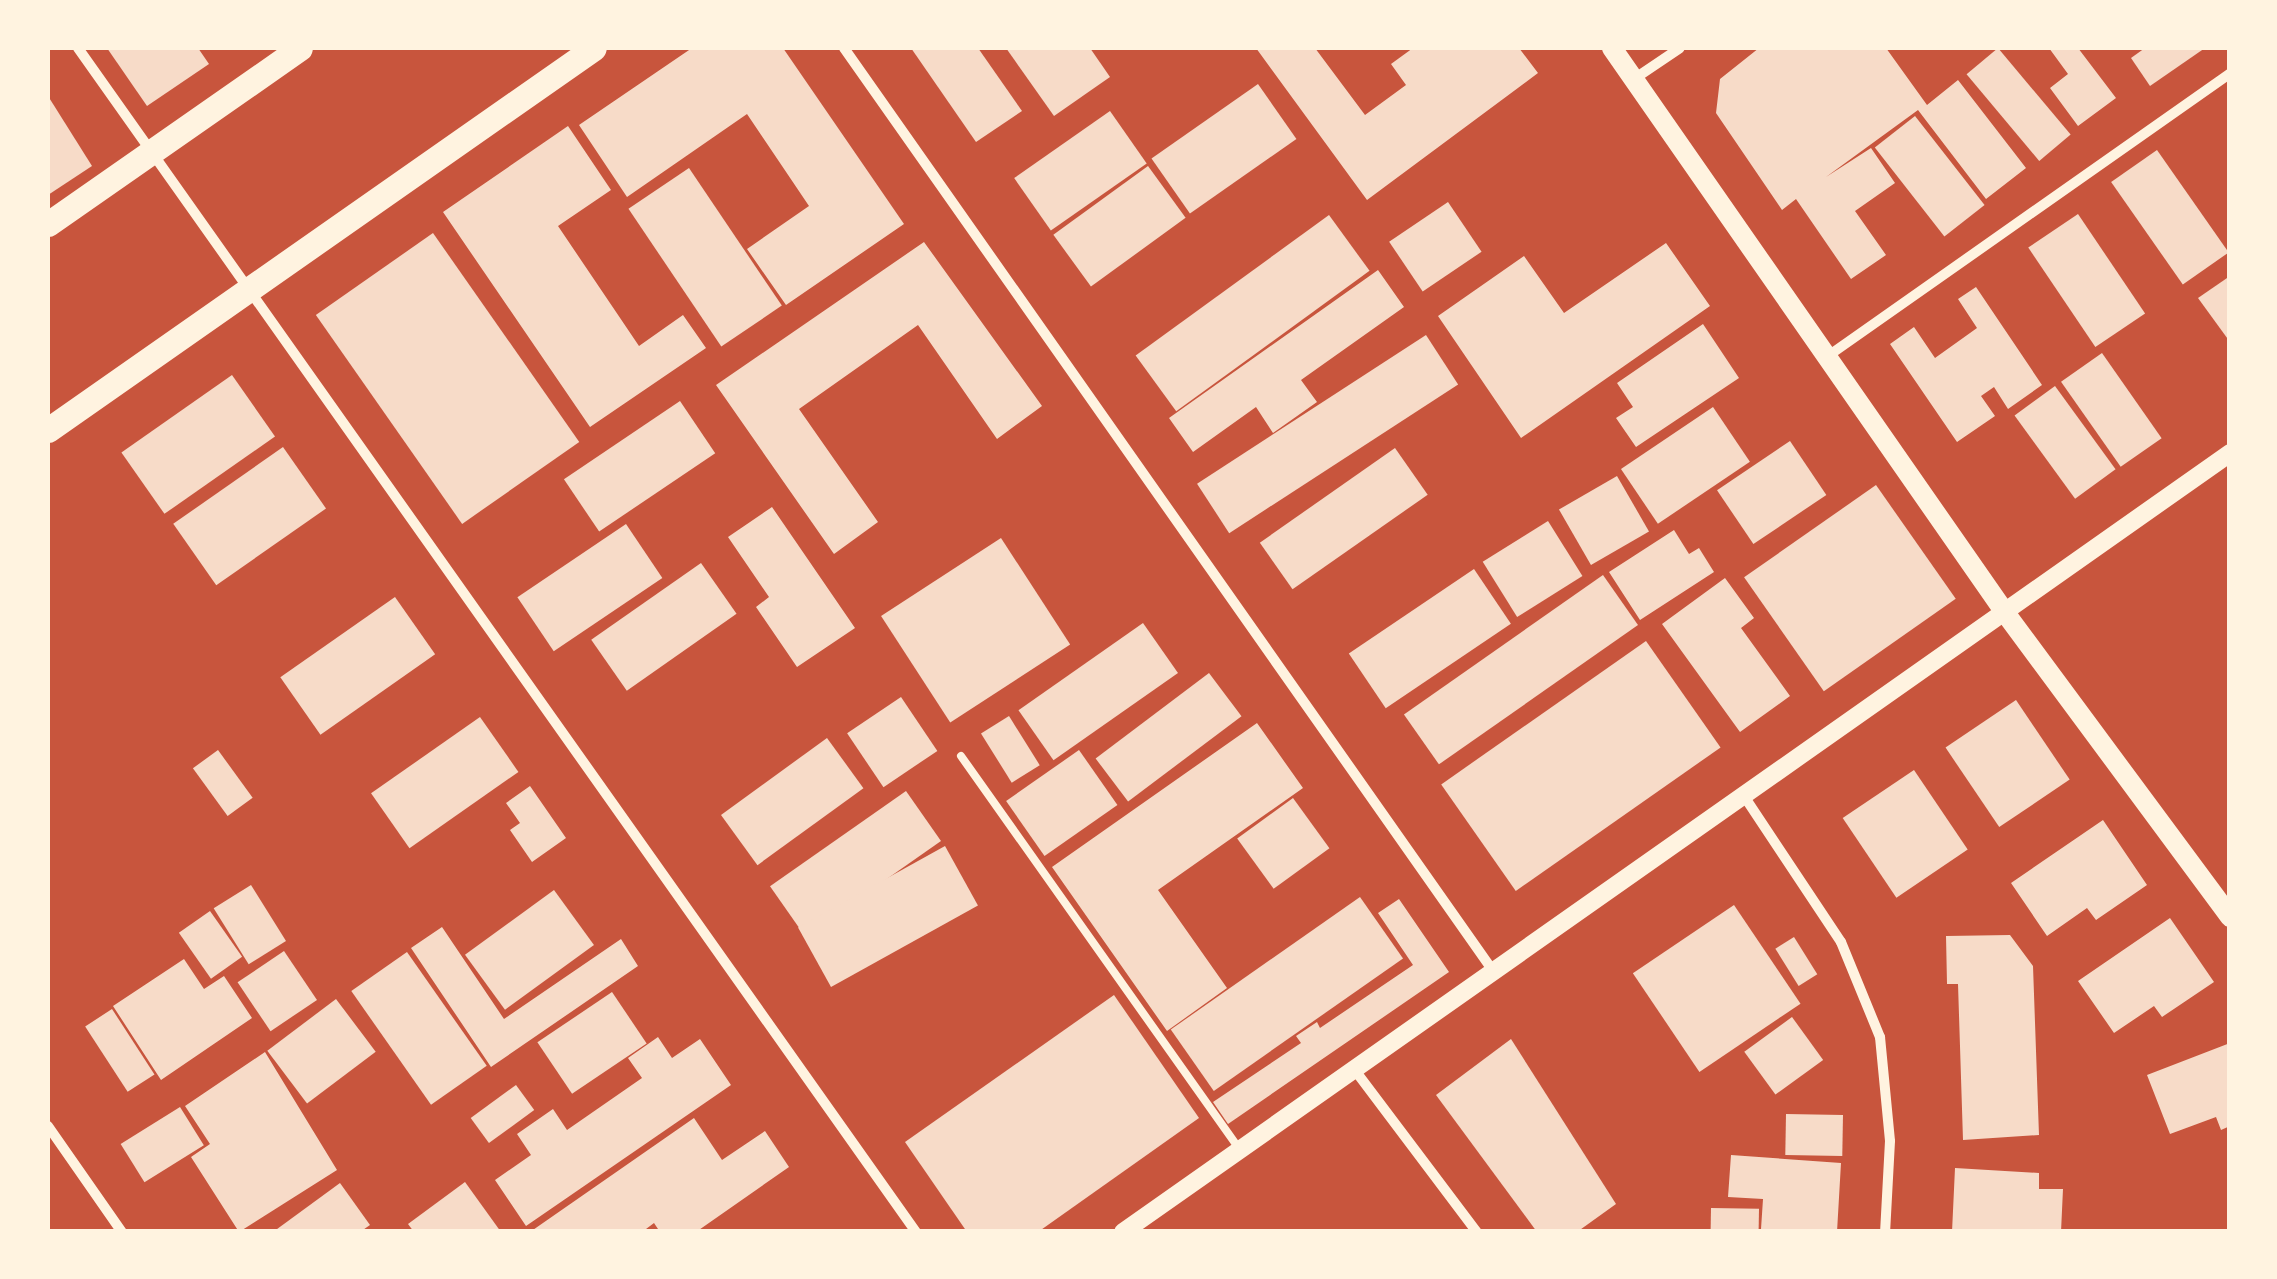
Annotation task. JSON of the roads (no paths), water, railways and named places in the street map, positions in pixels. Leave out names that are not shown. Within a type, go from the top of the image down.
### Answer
[{"type":"main road","points":[[48,224],[300,48]]},
{"type":"main road","points":[[48,430],[594,48]]},
{"type":"main road","points":[[1612,48],[2006,614],[2230,917]]},
{"type":"street","points":[[78,48],[916,1232]]},
{"type":"street","points":[[844,48],[1494,972]]},
{"type":"street","points":[[1634,80],[1680,48]]},
{"type":"street","points":[[1827,357],[2230,73]]},
{"type":"street","points":[[1123,1232],[2230,453]]},
{"type":"street","points":[[1744,796],[1840,942],[1880,1037],[1890,1141],[1886,1232]]},
{"type":"street","points":[[1354,1070],[1476,1232]]},
{"type":"street","points":[[48,1126],[122,1232]]},
{"type":"lane","points":[[961,756],[1240,1149]]}]
